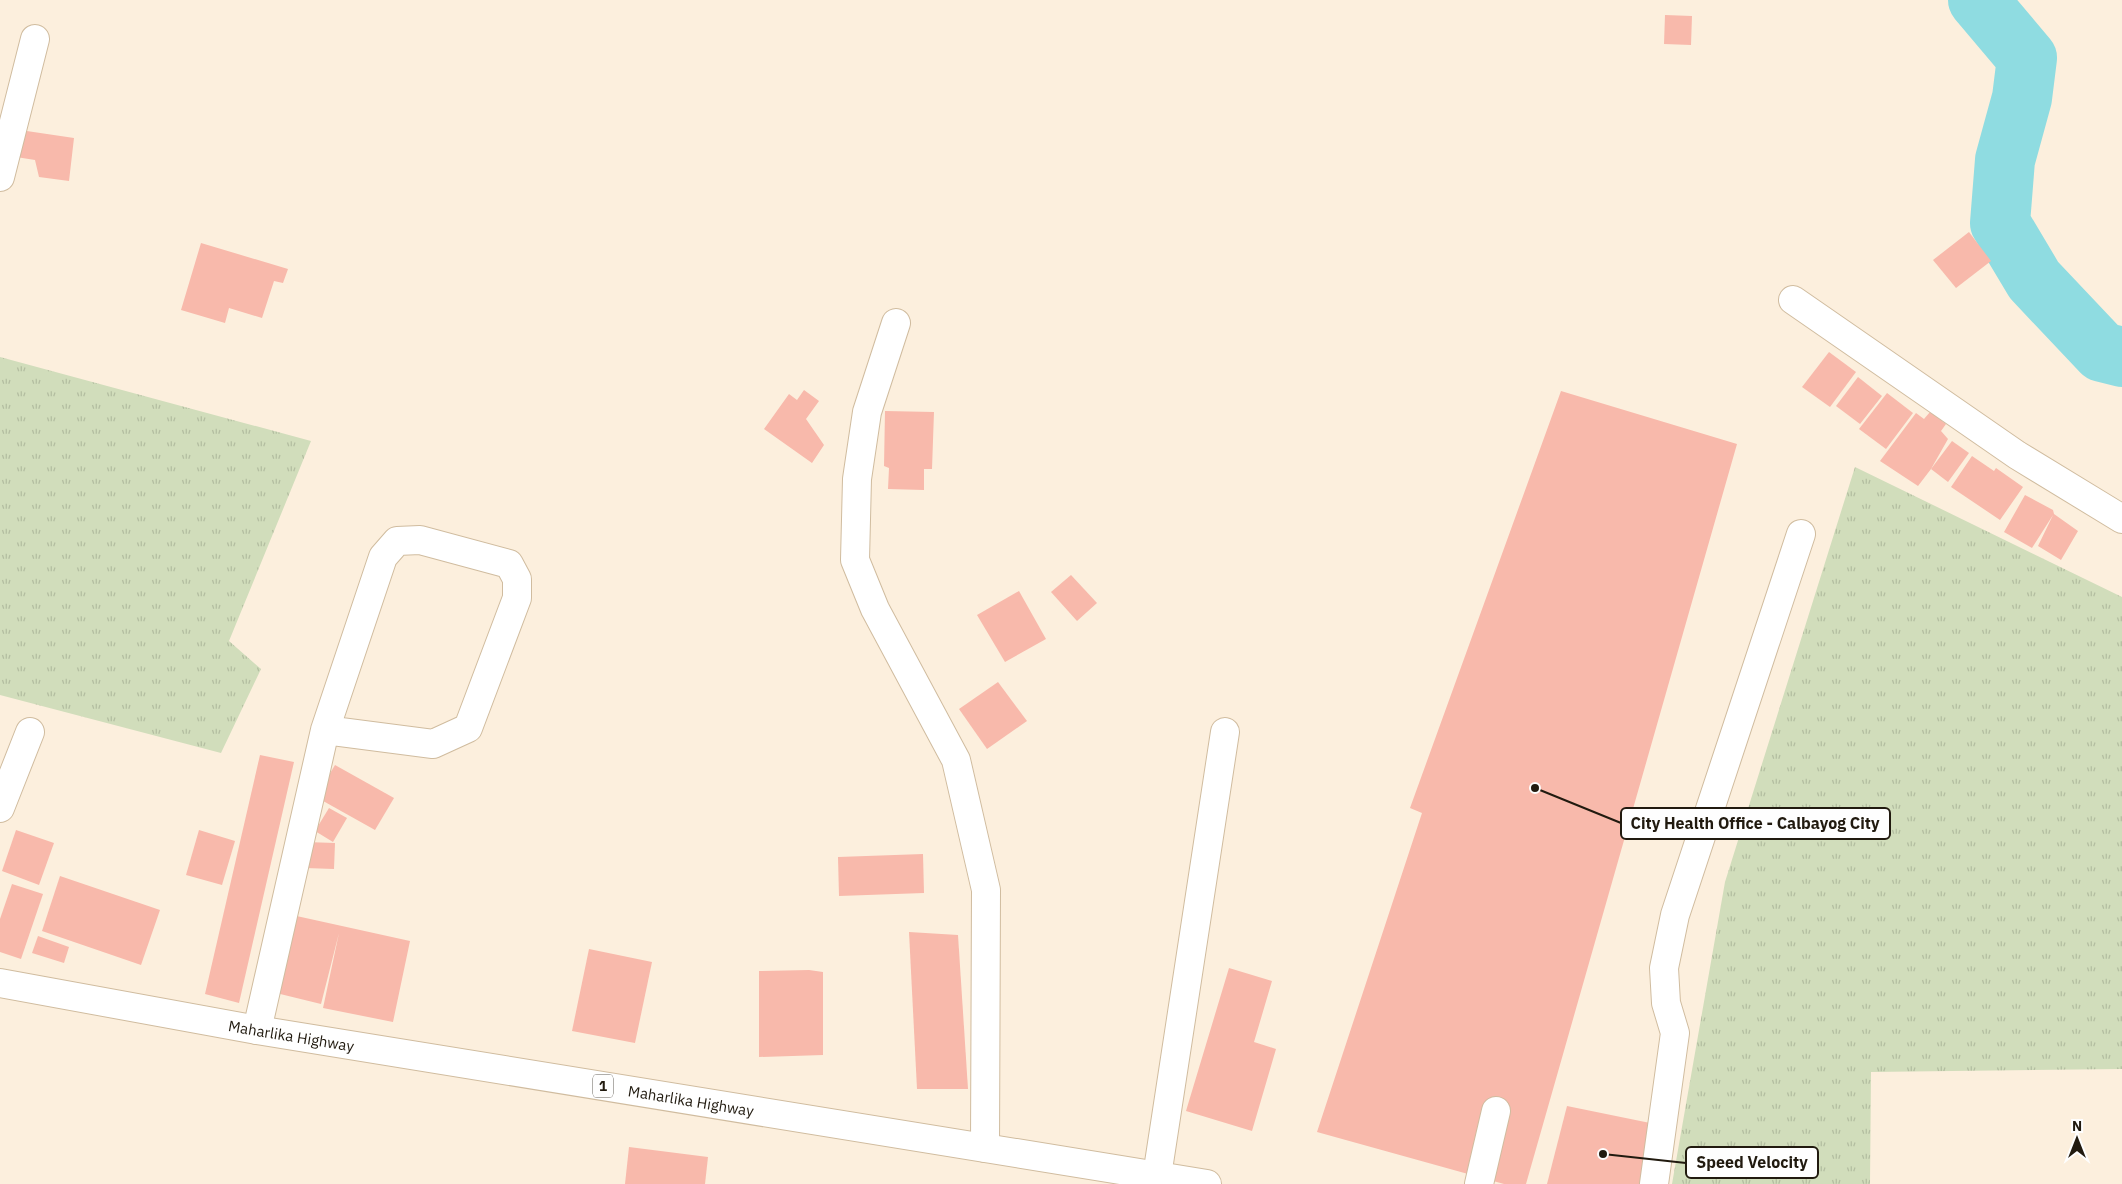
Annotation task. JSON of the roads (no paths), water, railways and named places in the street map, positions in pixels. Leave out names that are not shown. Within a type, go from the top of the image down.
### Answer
[{"type":"street","points":[[0,177],[35,39]]},
{"type":"street","points":[[1793,300],[2017,454],[2122,519]]},
{"type":"street","points":[[896,323],[867,412],[857,479],[855,560],[875,609],[956,760],[986,890],[985,1148]]},
{"type":"street","points":[[1654,1184],[1675,1033],[1666,1003],[1664,968],[1675,915],[1801,534]]},
{"type":"street","points":[[257,1030],[325,730],[383,557],[397,541],[420,540],[509,564],[517,579],[517,598],[468,728],[433,744],[325,730]]},
{"type":"street","points":[[0,808],[30,732]]},
{"type":"street","points":[[1157,1176],[1225,732]]},
{"type":"street","name":"Maharlika Highway","points":[[0,983],[257,1030],[1207,1184]]},
{"type":"street","points":[[1479,1184],[1496,1111]]},
{"type":"waterway","points":[[1978,0],[2027,58],[2022,98],[2005,160],[2000,223],[2034,280],[2102,352],[2122,357]]},
{"type":"place","name":"City Health Office - Calbayog City","points":[[1535,788]]},
{"type":"place","name":"Speed Velocity","points":[[1603,1154]]}]
